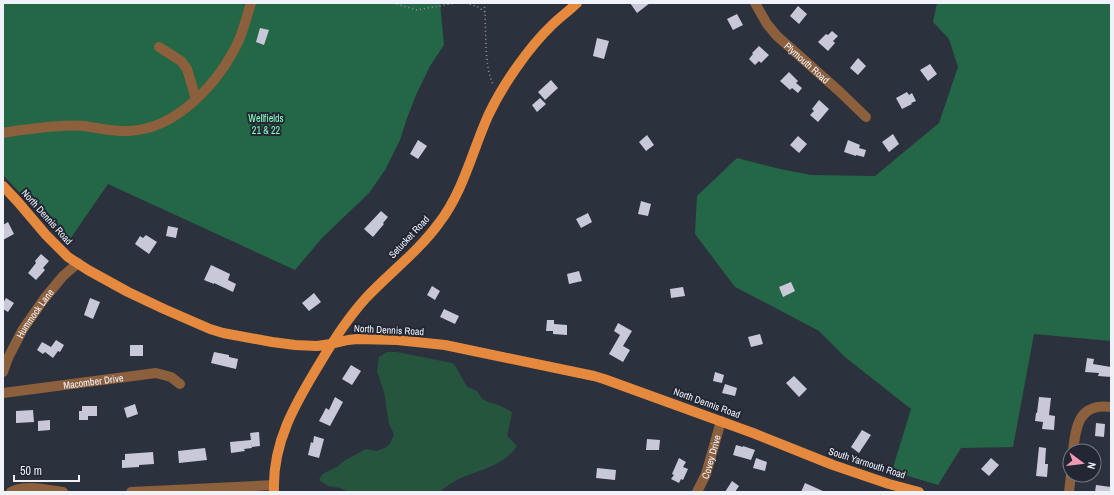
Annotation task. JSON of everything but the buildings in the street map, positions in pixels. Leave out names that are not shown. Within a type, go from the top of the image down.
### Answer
[{"type":"main road","name":"Setucket Road","points":[[274,488],[276,460],[282,436],[290,414],[331,344],[364,300],[412,253],[439,223],[450,207],[458,191],[488,116],[499,96],[519,65],[540,38],[577,3]]},
{"type":"main road","name":"North Dennis Road","points":[[3,186],[46,235],[68,257],[101,278],[210,329],[223,333],[295,345],[316,346],[357,339],[397,340],[445,345],[594,376],[622,384],[807,455]]},
{"type":"main road","name":"South Yarmouth Road","points":[[807,455],[889,484],[919,492]]},
{"type":"street","points":[[3,133],[15,130],[45,127],[74,126],[129,132],[158,125],[171,118],[196,99],[215,79],[232,53],[243,31],[251,3]]},
{"type":"street","name":"Plymouth Road","points":[[755,3],[767,24],[777,36],[866,117]]},
{"type":"street","points":[[159,47],[181,61],[187,69],[196,99]]},
{"type":"street","name":"Hummock Lane","points":[[3,372],[8,358],[23,329],[44,299],[63,276],[78,263]]},
{"type":"street","name":"Macomber Drive","points":[[3,393],[143,376],[156,373],[171,377],[180,384]]},
{"type":"street","points":[[1074,443],[1078,422],[1084,413],[1102,406],[1111,407]]},
{"type":"street","name":"Covey Drive","points":[[697,492],[706,474],[721,421]]},
{"type":"street","points":[[11,492],[23,488],[30,488],[63,492]]},
{"type":"street","points":[[131,492],[274,488]]},
{"type":"path","points":[[393,3],[417,10],[455,3]]},
{"type":"path","points":[[466,3],[478,7],[485,12]]},
{"type":"path","points":[[484,3],[489,76],[499,96]]},
{"type":"green space","name":"Wellfields 21 & 22","points":[[3,3],[440,3],[444,45],[430,66],[416,95],[400,140],[385,170],[369,193],[322,238],[295,270],[108,184],[66,245],[3,175]]},
{"type":"green space","points":[[937,3],[1111,3],[1111,341],[1034,334],[1013,447],[961,448],[938,485],[892,471],[911,409],[845,357],[819,331],[735,287],[695,234],[697,196],[737,158],[811,175],[875,176],[939,123],[958,67],[949,39],[933,22]]},
{"type":"green space","points":[[387,352],[397,352],[452,363],[456,367],[467,387],[477,391],[482,399],[512,412],[507,435],[517,446],[506,458],[493,466],[460,479],[439,492],[349,492],[340,488],[328,486],[319,480],[326,472],[366,449],[376,451],[385,448],[390,444],[394,434],[389,424],[384,392],[377,371],[379,357]]}]
